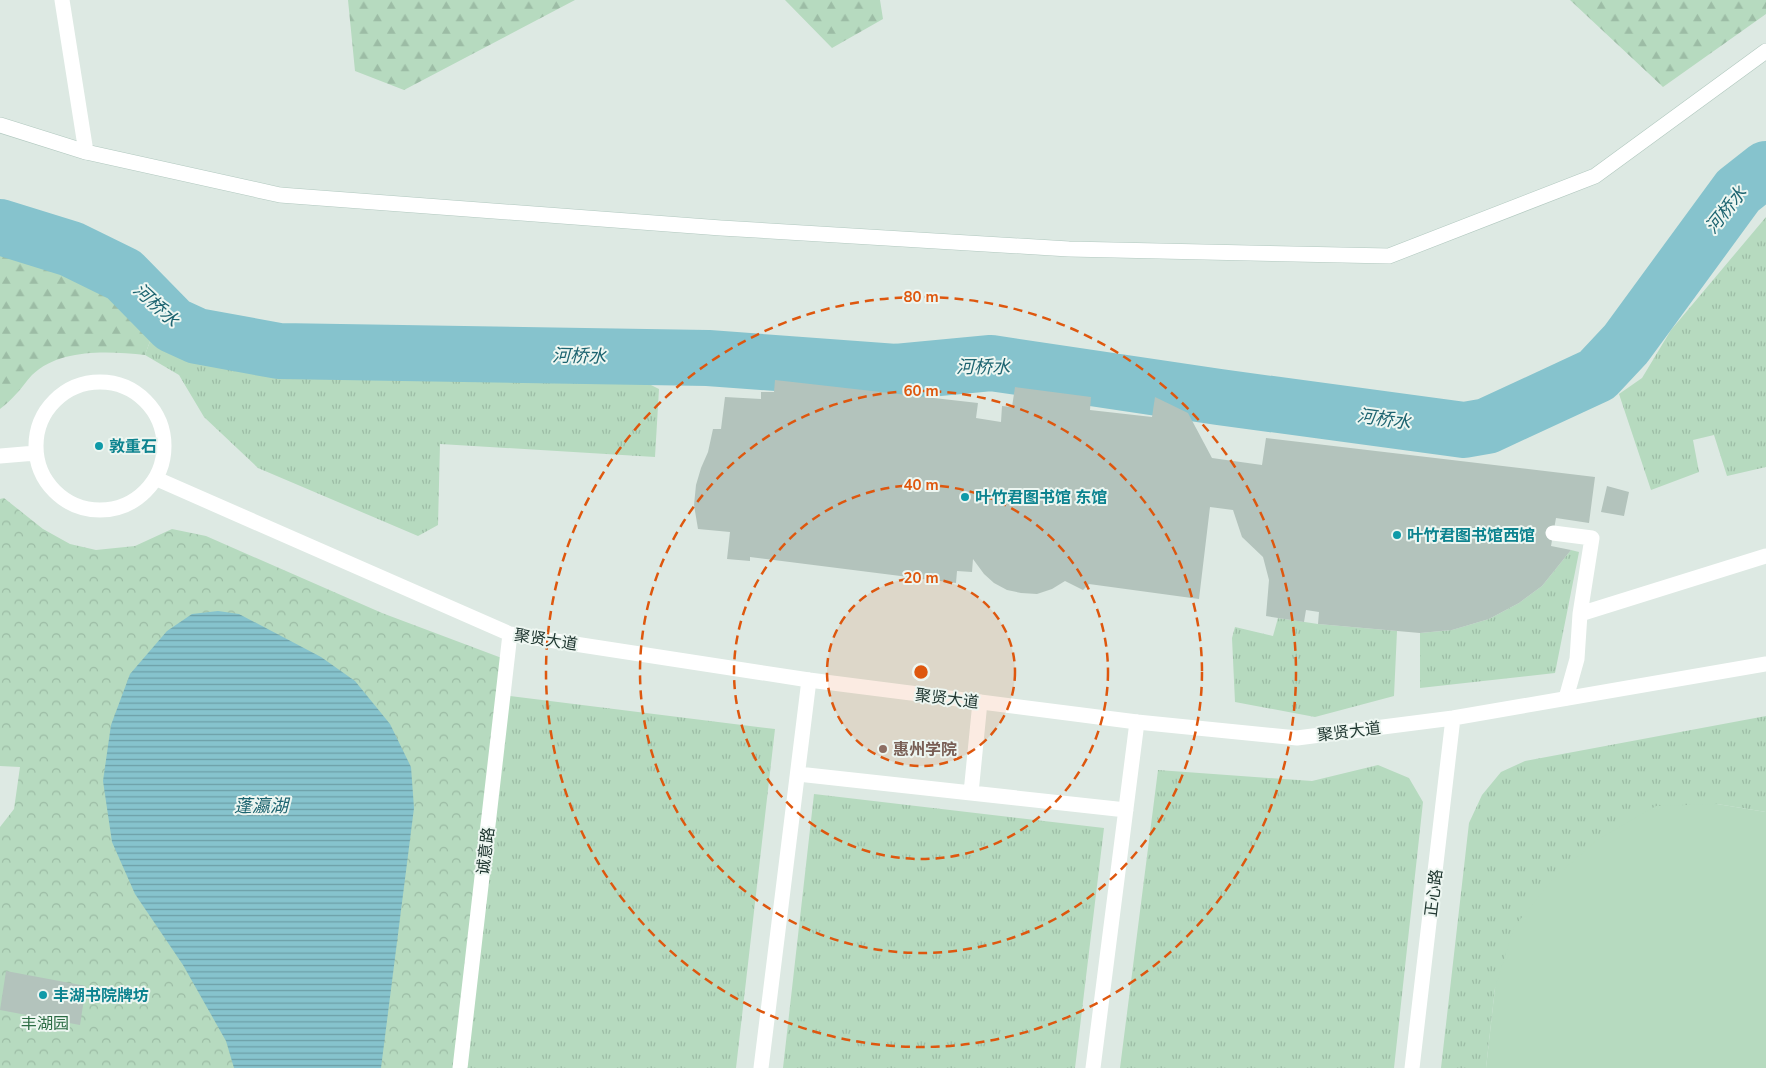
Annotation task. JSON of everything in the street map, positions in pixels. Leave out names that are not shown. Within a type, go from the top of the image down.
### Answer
[{"type":"street","points":[[62,0],[86,152]]},
{"type":"street","points":[[0,125],[86,152],[280,195],[721,228],[1069,249],[1389,256],[1595,176],[1766,51]]},
{"type":"street","points":[[105,381],[126,387],[145,399],[158,416],[165,437],[164,459],[157,479],[145,494],[130,504],[112,510],[94,511],[76,506],[60,497],[47,484],[39,467],[36,453],[38,427],[48,408],[63,393],[83,383],[105,381]]},
{"type":"street","points":[[0,456],[36,453]]},
{"type":"street","name":"聚贤大道","points":[[157,479],[510,634],[809,680],[1137,722],[1296,738],[1453,718],[1766,664]]},
{"type":"street","points":[[1553,533],[1592,538],[1580,614],[1577,659],[1566,698]]},
{"type":"street","points":[[1580,614],[1766,556]]},
{"type":"street","name":"诚意路","points":[[460,1068],[510,634]]},
{"type":"street","points":[[761,1068],[809,680]]},
{"type":"street","points":[[971,793],[980,702]]},
{"type":"street","name":"正心路","points":[[1412,1068],[1453,718]]},
{"type":"street","points":[[1093,1068],[1137,722]]},
{"type":"street","points":[[798,774],[1126,810]]},
{"type":"green space","points":[[348,0],[575,0],[404,90],[355,71]]},
{"type":"green space","points":[[785,0],[880,0],[883,19],[832,48]]},
{"type":"green space","points":[[1570,0],[1766,0],[1766,14],[1663,87]]},
{"type":"green space","points":[[1766,217],[1766,467],[1727,476],[1714,435],[1693,440],[1699,472],[1651,490],[1619,394],[1642,378],[1671,330]]},
{"type":"green space","points":[[0,251],[111,288],[153,333],[145,355],[101,352],[86,353],[56,360],[43,366],[32,375],[0,409]]},
{"type":"green space","points":[[153,333],[186,350],[301,375],[417,379],[639,379],[659,389],[655,457],[440,444],[438,525],[418,536],[258,468],[204,417],[179,375],[145,355]]},
{"type":"green space","name":"丰湖园","points":[[4,498],[43,529],[70,544],[96,550],[135,546],[172,529],[206,536],[382,613],[507,660],[460,1068],[0,1068],[0,827],[14,809],[20,767],[0,766],[0,499]]},
{"type":"green space","points":[[1571,550],[1579,552],[1555,673],[1420,688],[1420,633],[1452,630],[1489,619],[1519,603],[1542,586]]},
{"type":"green space","points":[[1278,618],[1318,624],[1397,631],[1394,696],[1315,717],[1235,702],[1232,638],[1235,627],[1273,636]]},
{"type":"green space","points":[[503,695],[775,729],[736,1068],[460,1068]]},
{"type":"green space","points":[[1766,716],[1766,812],[1717,804],[1495,988],[1486,1068],[1441,1068],[1469,823],[1482,795],[1501,772],[1525,761]]},
{"type":"green space","points":[[1378,765],[1409,778],[1423,802],[1394,1068],[1120,1068],[1158,770],[1312,781]]},
{"type":"green space","points":[[814,794],[1104,828],[1075,1068],[783,1068]]},
{"type":"green space","points":[[1717,804],[1766,812],[1766,1068],[1486,1068],[1495,988],[1514,927],[1553,879],[1597,840],[1656,806]]},
{"type":"water","name":"蓬瀛湖","points":[[218,611],[239,614],[321,657],[355,681],[390,724],[411,767],[414,808],[381,1068],[234,1068],[226,1041],[183,965],[135,894],[112,842],[103,781],[111,725],[130,674],[167,631],[192,614]]},
{"type":"building","name":"叶竹君图书馆 东馆","points":[[775,380],[978,403],[976,418],[1001,422],[1002,406],[1012,407],[1015,387],[1091,397],[1090,410],[1152,417],[1155,397],[1188,413],[1212,458],[1262,465],[1266,438],[1595,477],[1589,523],[1556,518],[1551,546],[1571,550],[1542,586],[1519,603],[1489,619],[1452,630],[1420,633],[1318,624],[1319,612],[1306,610],[1304,622],[1266,616],[1269,580],[1263,557],[1242,537],[1233,510],[1210,507],[1199,599],[1089,584],[1083,590],[1065,581],[1052,589],[1037,594],[1021,593],[1007,590],[994,583],[984,574],[973,559],[972,572],[957,571],[956,583],[750,557],[750,561],[727,559],[730,532],[698,529],[694,505],[696,485],[708,452],[713,429],[721,429],[725,397],[761,399],[761,392],[774,392]]},
{"type":"building","points":[[1607,486],[1629,492],[1624,516],[1601,512]]},
{"type":"building","name":"丰湖书院牌坊","points":[[6,971],[86,986],[80,1025],[0,1010]]},
{"type":"waterway","name":"河桥水","points":[[0,227],[71,249],[124,275],[173,325],[197,336],[279,351],[708,358],[896,372],[991,363],[1219,397],[1464,430],[1487,426],[1597,375],[1626,344],[1738,191],[1766,169]]},
{"type":"place","name":"敦重石","points":[[99,446]]},
{"type":"place","name":"叶竹君图书馆 东馆","points":[[965,497]]},
{"type":"place","name":"叶竹君图书馆西馆","points":[[1397,535]]},
{"type":"place","name":"惠州学院","points":[[883,749]]},
{"type":"place","name":"丰湖书院牌坊","points":[[43,995]]}]
